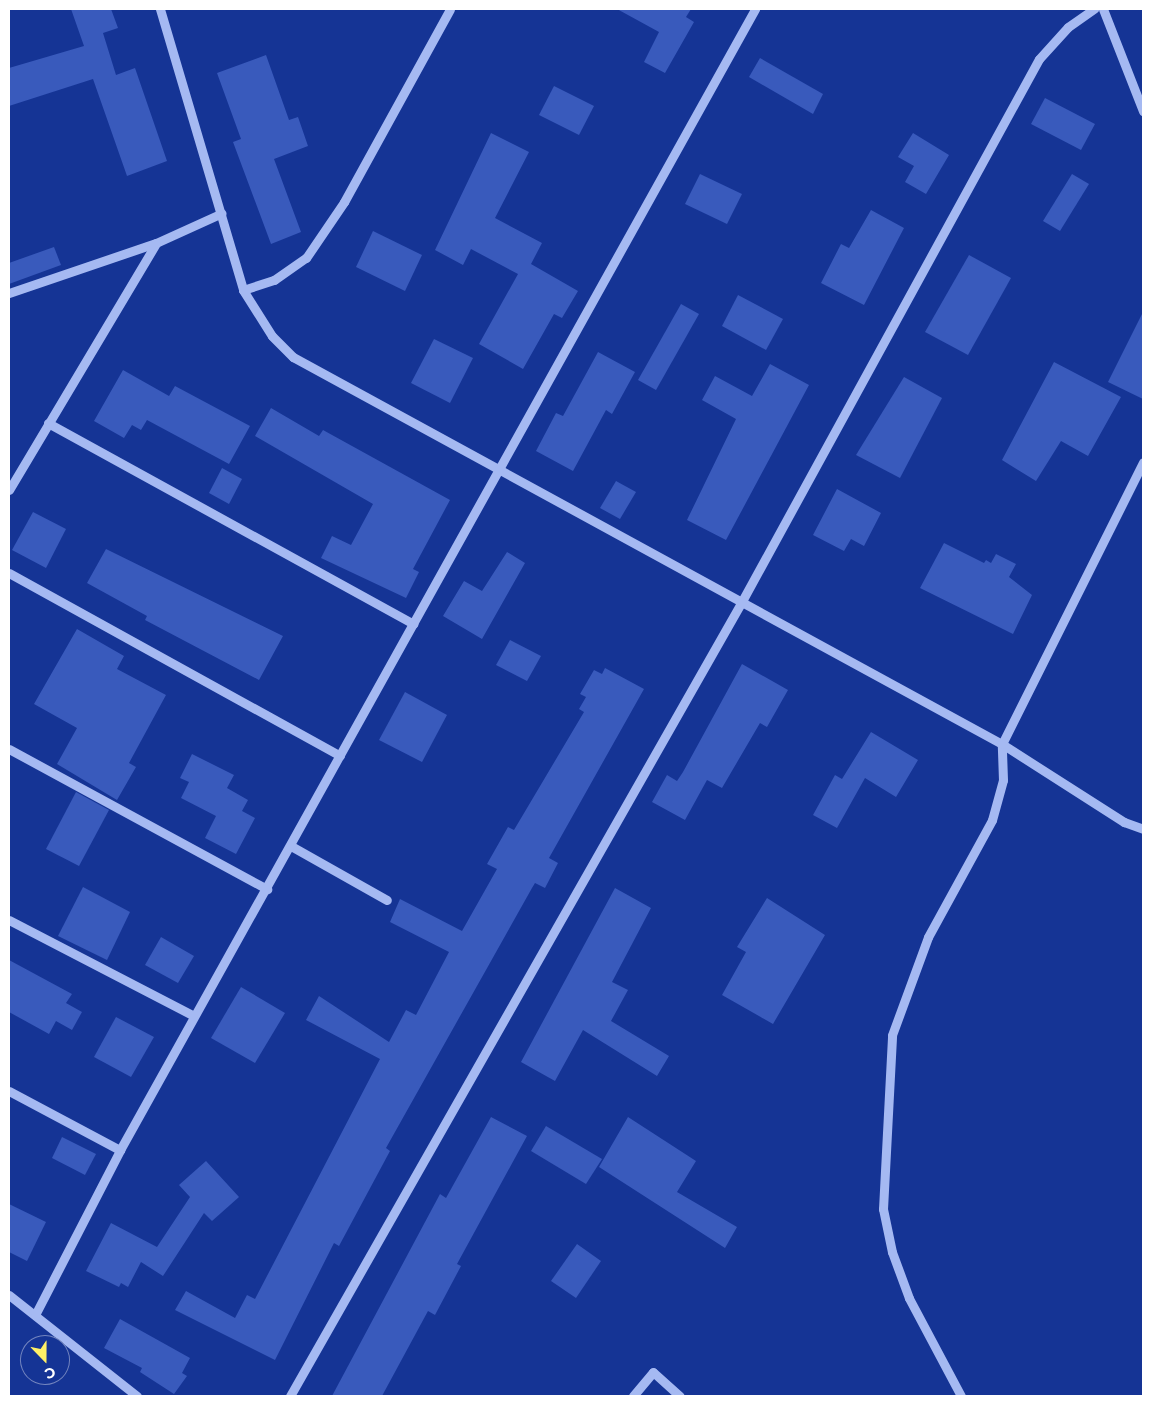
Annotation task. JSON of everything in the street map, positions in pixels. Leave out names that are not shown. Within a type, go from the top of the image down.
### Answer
[{"type":"street","points":[[160,9],[222,213],[243,290],[272,336],[293,357],[499,472],[1002,744],[1124,822],[1143,829]]},
{"type":"street","points":[[35,1315],[120,1150],[194,1016],[267,890],[755,9]]},
{"type":"street","points":[[290,1396],[741,603],[1039,59],[1068,27],[1094,9]]},
{"type":"street","points":[[1103,9],[1143,110]]},
{"type":"street","points":[[243,290],[274,280],[306,258],[344,202],[446,12]]},
{"type":"street","points":[[9,293],[156,243],[222,213]]},
{"type":"street","points":[[9,490],[156,243]]},
{"type":"street","points":[[48,423],[414,624]]},
{"type":"street","points":[[961,1396],[909,1298],[892,1252],[883,1209],[885,1108],[892,1035],[928,937],[992,820],[1003,780],[1002,744],[1143,462]]},
{"type":"street","points":[[9,573],[340,756]]},
{"type":"street","points":[[9,750],[267,890]]},
{"type":"street","points":[[291,846],[387,900]]},
{"type":"street","points":[[9,920],[194,1016]]},
{"type":"street","points":[[9,1091],[120,1150]]},
{"type":"street","points":[[9,1295],[137,1396]]},
{"type":"street","points":[[632,1396],[653,1372],[680,1396]]},
{"type":"building","points":[[71,9],[111,9],[118,28],[103,33],[116,75],[135,68],[167,161],[127,176],[93,79],[9,106],[9,68],[84,46]]},
{"type":"building","points":[[617,9],[691,9],[686,17],[694,22],[665,73],[644,62],[659,32]]},
{"type":"building","points":[[266,55],[289,120],[298,117],[308,146],[274,159],[301,232],[271,244],[233,142],[241,139],[217,73]]},
{"type":"building","points":[[760,58],[823,94],[813,114],[749,77]]},
{"type":"building","points":[[554,86],[594,106],[579,135],[539,115]]},
{"type":"building","points":[[1045,98],[1095,124],[1081,150],[1031,124]]},
{"type":"building","points":[[491,133],[529,152],[495,218],[542,243],[531,264],[578,291],[562,318],[554,314],[523,369],[479,344],[518,274],[471,249],[463,265],[435,250]]},
{"type":"building","points":[[913,133],[949,155],[926,194],[905,182],[914,166],[898,157]]},
{"type":"building","points":[[700,174],[742,194],[727,224],[685,204]]},
{"type":"building","points":[[1072,174],[1089,184],[1060,231],[1043,221]]},
{"type":"building","points":[[871,210],[904,228],[864,305],[821,283],[841,244],[849,248]]},
{"type":"building","points":[[373,231],[422,255],[405,291],[356,267]]},
{"type":"building","points":[[54,247],[61,265],[9,284],[9,263]]},
{"type":"building","points":[[969,255],[1011,278],[968,355],[925,332]]},
{"type":"building","points":[[738,295],[783,319],[766,350],[722,326]]},
{"type":"building","points":[[681,304],[699,314],[656,390],[638,380]]},
{"type":"building","points":[[1143,312],[1143,399],[1108,382]]},
{"type":"building","points":[[434,339],[473,358],[450,403],[411,383]]},
{"type":"building","points":[[598,352],[635,372],[612,414],[606,410],[573,471],[536,451],[556,413],[563,416]]},
{"type":"building","points":[[1054,362],[1121,397],[1088,456],[1061,441],[1036,481],[1002,460]]},
{"type":"building","points":[[770,364],[809,385],[726,540],[687,520],[736,419],[702,400],[715,376],[752,396]]},
{"type":"building","points":[[123,370],[169,396],[175,386],[250,426],[229,464],[147,420],[141,430],[132,425],[124,438],[94,421]]},
{"type":"building","points":[[904,377],[942,398],[900,478],[856,455]]},
{"type":"building","points":[[271,408],[319,436],[323,430],[450,500],[413,569],[419,572],[406,598],[321,558],[332,536],[351,545],[373,504],[255,436]]},
{"type":"building","points":[[222,468],[242,479],[229,504],[209,493]]},
{"type":"building","points":[[616,481],[636,492],[620,519],[600,508]]},
{"type":"building","points":[[837,489],[881,513],[864,546],[851,539],[844,551],[813,535]]},
{"type":"building","points":[[33,512],[66,529],[46,568],[12,550]]},
{"type":"building","points":[[944,543],[984,563],[986,560],[991,563],[996,554],[1016,564],[1009,577],[1032,595],[1013,634],[920,588]]},
{"type":"building","points":[[106,549],[283,636],[259,680],[145,620],[147,616],[87,583]]},
{"type":"building","points":[[507,552],[525,563],[482,639],[443,616],[464,581],[482,591]]},
{"type":"building","points":[[77,629],[124,656],[117,669],[166,695],[129,763],[136,767],[117,800],[57,764],[77,728],[34,704]]},
{"type":"building","points":[[510,640],[541,656],[527,681],[496,665]]},
{"type":"building","points":[[742,664],[788,690],[767,727],[760,723],[722,788],[707,780],[685,820],[652,802],[667,775],[677,781],[683,772]]},
{"type":"building","points":[[605,668],[644,689],[549,858],[558,863],[545,888],[535,883],[532,888],[386,1148],[390,1151],[339,1246],[334,1243],[275,1360],[175,1310],[186,1291],[235,1318],[247,1295],[255,1299],[380,1059],[306,1020],[319,996],[389,1042],[406,1010],[416,1015],[449,952],[390,922],[400,899],[462,931],[497,869],[487,864],[508,827],[514,830],[584,712],[579,709],[586,697],[580,694],[594,670],[602,674]]},
{"type":"building","points":[[405,692],[447,715],[422,762],[379,740]]},
{"type":"building","points":[[871,732],[918,760],[896,797],[865,778],[837,828],[813,815],[835,775],[842,779]]},
{"type":"building","points":[[192,754],[234,775],[227,788],[248,800],[242,811],[255,818],[236,854],[205,838],[216,816],[181,798],[189,782],[180,778]]},
{"type":"building","points":[[76,792],[109,810],[79,866],[46,849]]},
{"type":"building","points":[[83,887],[130,912],[107,960],[58,936]]},
{"type":"building","points":[[615,888],[651,908],[612,982],[628,990],[611,1021],[669,1056],[657,1076],[583,1030],[555,1081],[521,1062]]},
{"type":"building","points":[[767,898],[825,935],[773,1024],[722,995],[746,952],[737,947]]},
{"type":"building","points":[[161,937],[194,956],[178,983],[145,965]]},
{"type":"building","points":[[9,960],[72,994],[66,1003],[82,1012],[72,1030],[56,1021],[49,1034],[9,1012]]},
{"type":"building","points":[[241,987],[285,1013],[255,1063],[211,1038]]},
{"type":"building","points":[[116,1017],[154,1037],[131,1077],[94,1057]]},
{"type":"building","points":[[491,1117],[527,1136],[457,1264],[461,1266],[435,1315],[428,1311],[382,1396],[332,1396],[440,1194],[446,1198]]},
{"type":"building","points":[[628,1117],[696,1161],[677,1192],[737,1227],[725,1248],[599,1167]]},
{"type":"building","points":[[546,1126],[602,1159],[586,1184],[531,1151]]},
{"type":"building","points":[[62,1137],[96,1154],[85,1175],[52,1158]]},
{"type":"building","points":[[206,1161],[239,1197],[212,1221],[204,1213],[163,1276],[141,1262],[128,1287],[121,1283],[119,1287],[86,1271],[111,1223],[157,1247],[190,1197],[179,1185]]},
{"type":"building","points":[[9,1204],[46,1222],[27,1261],[9,1252]]},
{"type":"building","points":[[577,1244],[601,1261],[576,1298],[551,1281]]},
{"type":"building","points":[[120,1319],[190,1358],[182,1373],[187,1376],[174,1394],[140,1372],[142,1368],[104,1348]]}]
